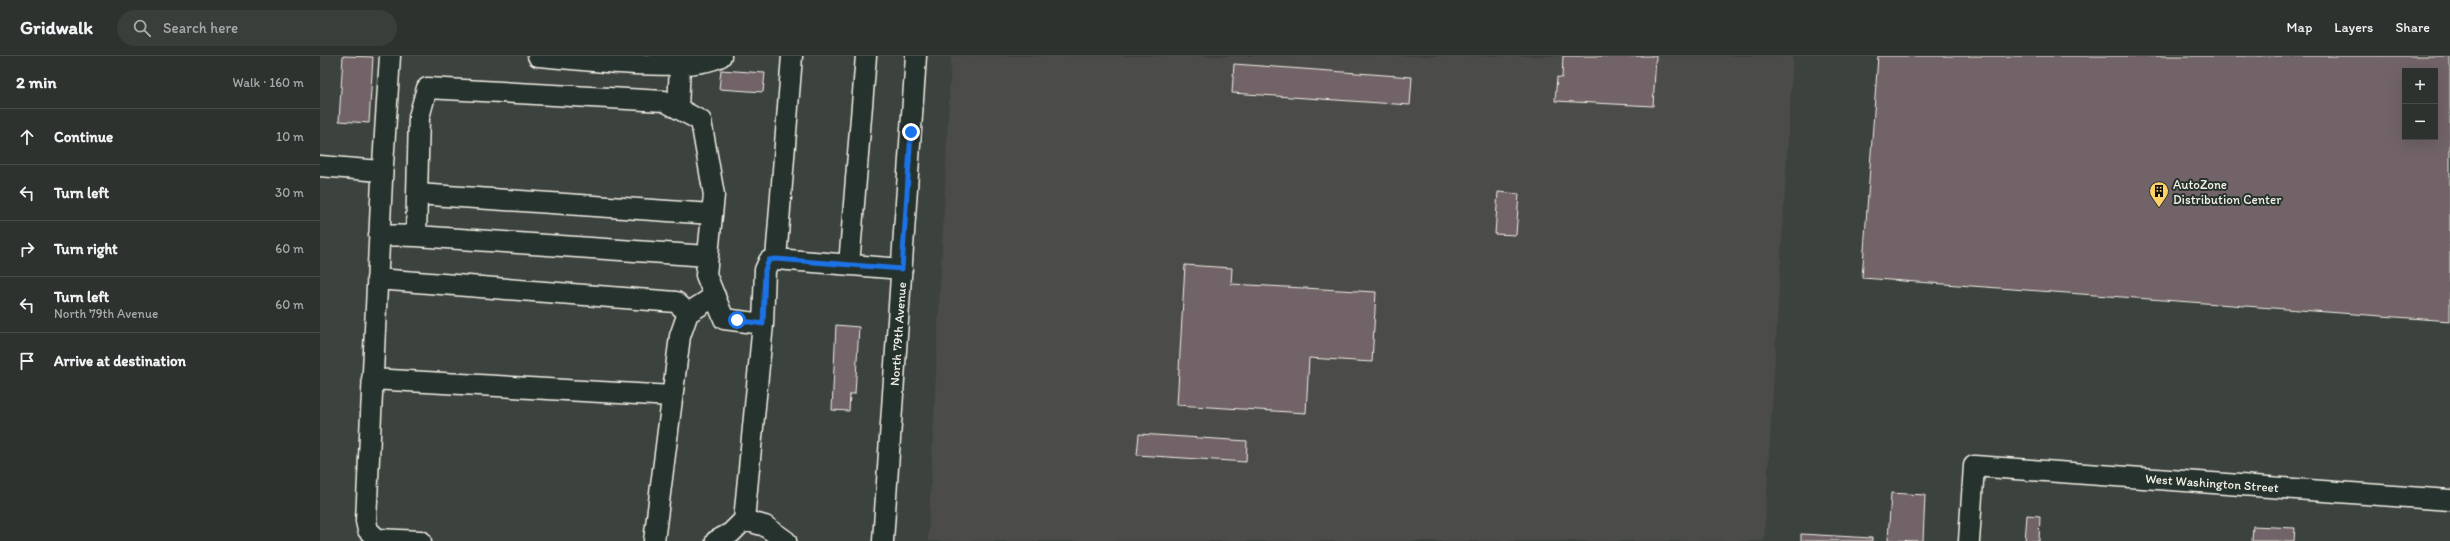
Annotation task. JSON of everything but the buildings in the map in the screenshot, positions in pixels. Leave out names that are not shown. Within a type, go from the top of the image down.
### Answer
[{"type":"street","points":[[390,56],[379,235],[366,521],[368,530],[377,539],[421,541]]},
{"type":"street","points":[[538,56],[680,66],[714,60],[721,56]]},
{"type":"street","points":[[776,259],[792,56]]},
{"type":"street","points":[[849,265],[866,56]]},
{"type":"street","name":"North 79th Avenue","points":[[883,541],[916,56]]},
{"type":"street","points":[[678,108],[680,66]]},
{"type":"street","points":[[416,236],[419,117],[427,88],[664,101],[701,121],[714,195],[706,275],[724,319],[763,324]]},
{"type":"street","points":[[320,166],[380,171],[382,180]]},
{"type":"street","points":[[417,194],[712,214]]},
{"type":"street","points":[[379,235],[416,236],[708,256]]},
{"type":"street","points":[[716,541],[731,533],[744,520],[763,324],[765,270],[769,260],[776,259],[902,269]]},
{"type":"street","points":[[377,279],[676,302],[688,313]]},
{"type":"street","points":[[654,541],[680,336],[688,313],[714,296]]},
{"type":"street","points":[[372,378],[672,396]]},
{"type":"street","name":"West Washington Street","points":[[1969,541],[1974,466],[2450,500]]},
{"type":"street","points":[[744,520],[765,526],[786,541]]},
{"type":"shaded area","points":[[951,56],[1793,56],[1764,541],[928,541]]},
{"type":"place","name":"AutoZone Distribution Center","points":[[2159,208]]},
{"type":"route","points":[[737,320],[763,324],[765,270],[769,260],[776,259],[902,269],[911,132]]}]
